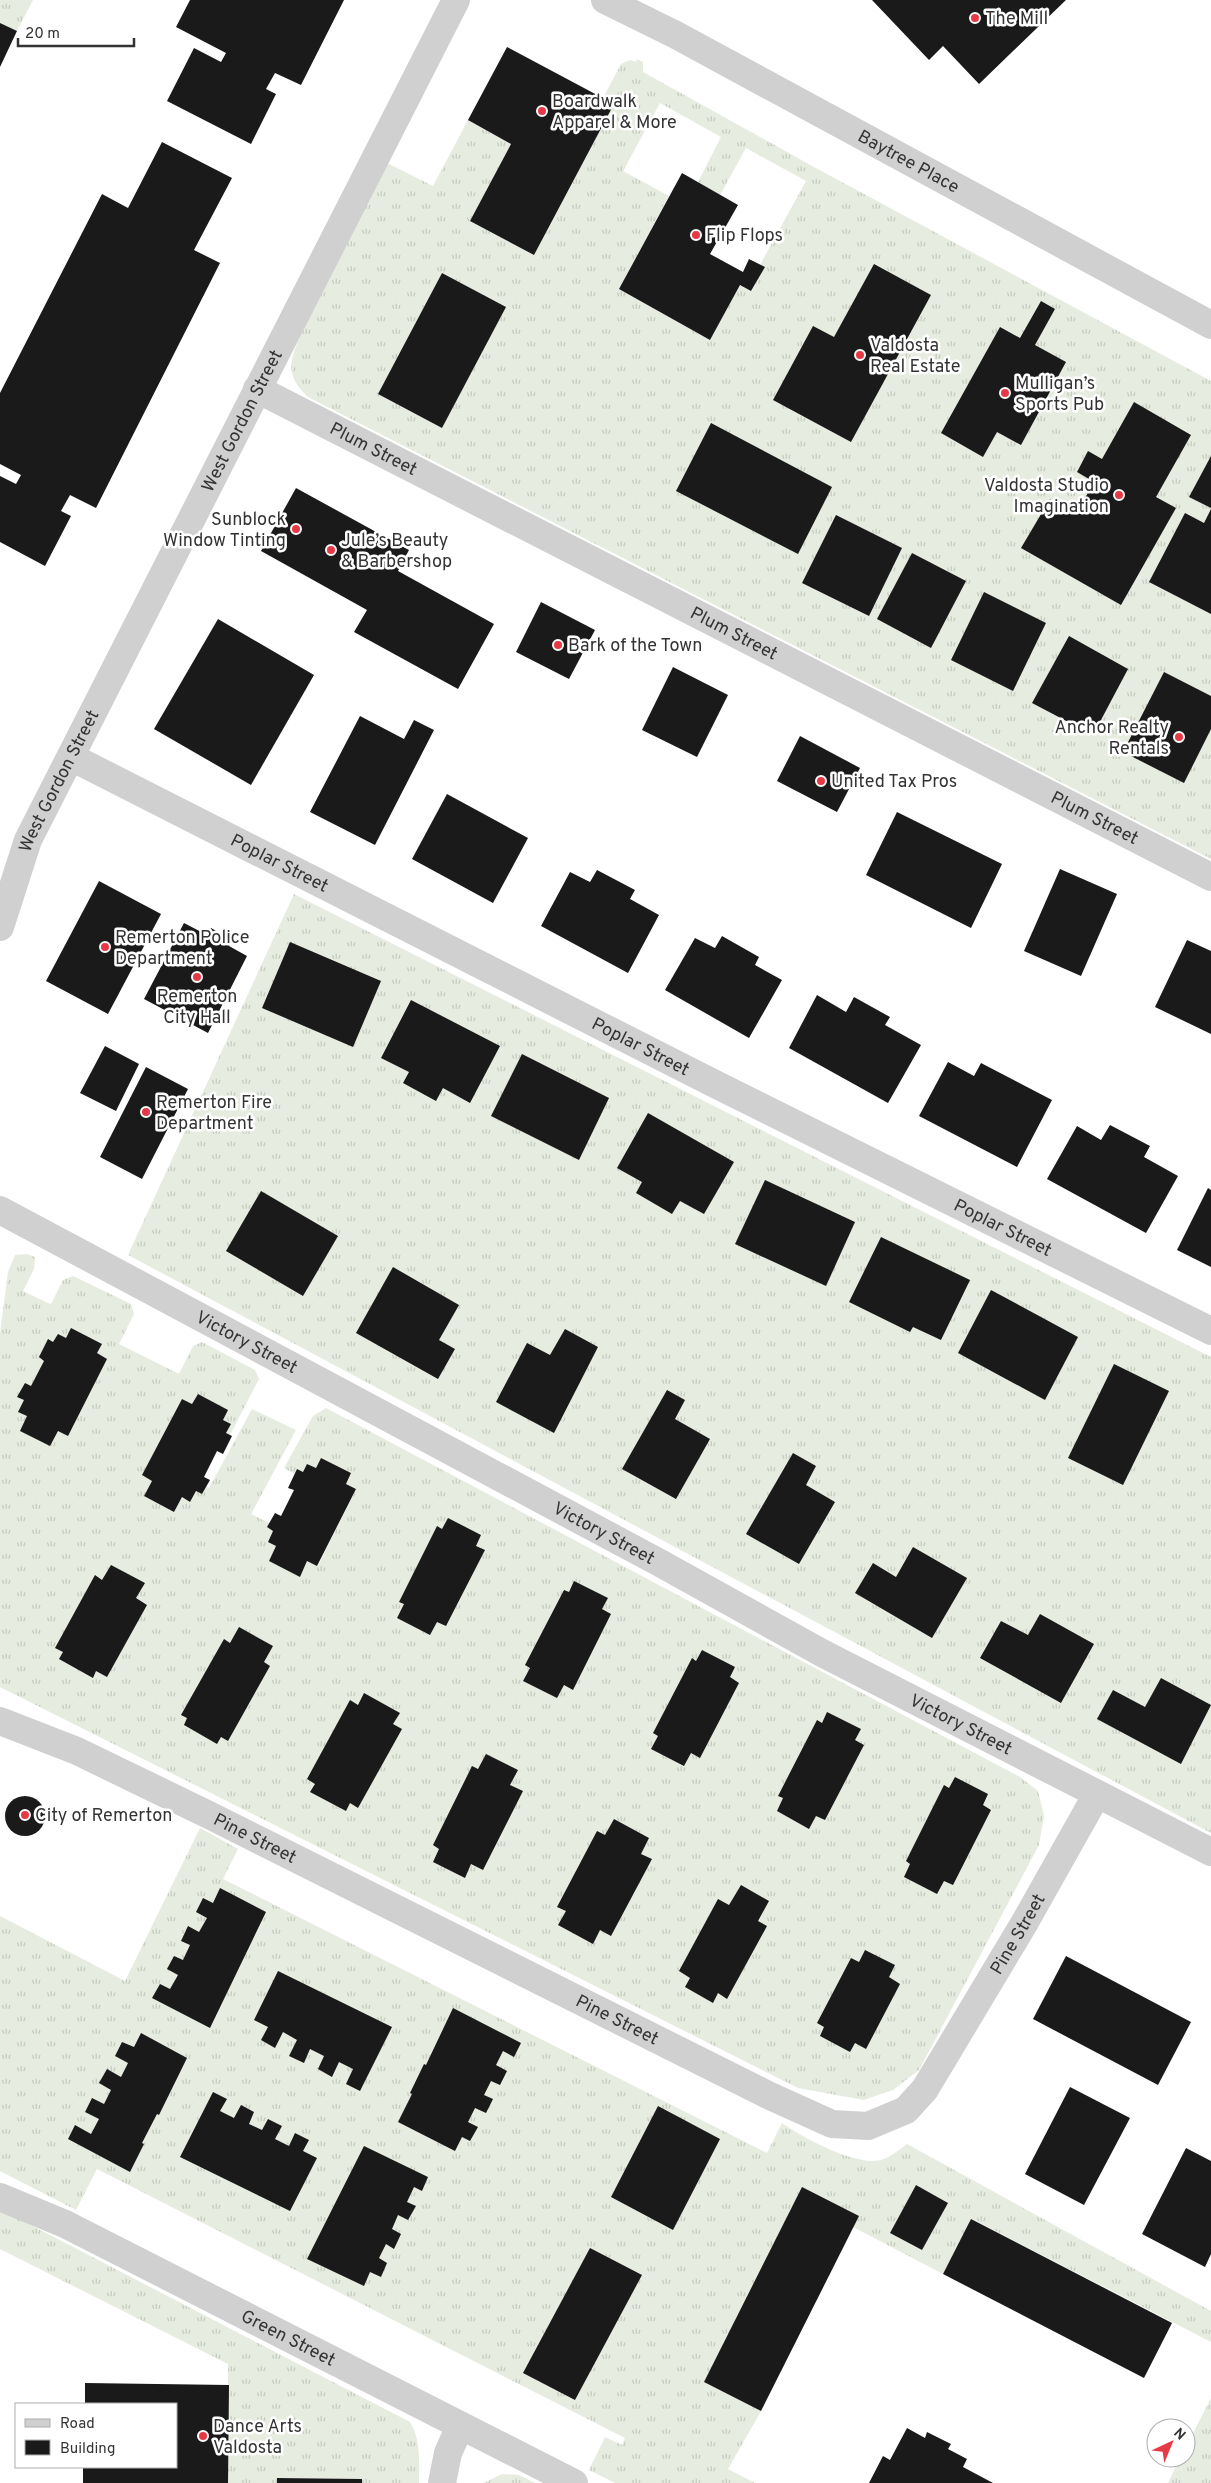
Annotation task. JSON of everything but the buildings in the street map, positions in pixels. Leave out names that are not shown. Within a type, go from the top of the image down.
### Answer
[{"type":"street","name":"West Gordon Street","points":[[0,926],[28,840],[456,0]]},
{"type":"street","name":"Baytree Place","points":[[605,0],[676,35],[1211,325]]},
{"type":"street","name":"Plum Street","points":[[257,389],[1211,877]]},
{"type":"street","name":"Poplar Street","points":[[71,757],[716,1085],[1211,1331]]},
{"type":"street","name":"Victory Street","points":[[0,1210],[190,1314],[660,1563],[822,1652],[1211,1852]]},
{"type":"street","name":"Pine Street","points":[[0,1721],[77,1751],[213,1817],[770,2096],[832,2124],[868,2126],[906,2110],[925,2089],[1025,1922],[1097,1794]]},
{"type":"street","name":"Green Street","points":[[0,2197],[65,2224],[574,2483]]},
{"type":"street","points":[[442,2483],[448,2452],[460,2426]]},
{"type":"green space","points":[[0,0],[33,0],[17,31],[0,23]]},
{"type":"green space","points":[[637,59],[643,62],[643,72],[814,167],[1211,381],[1211,859],[308,397],[294,380],[291,364],[304,327],[387,163],[433,186],[468,120],[511,144],[470,221],[534,255],[614,104],[603,98],[621,64],[630,60],[636,62]],"holes":[[[660,103],[721,137],[698,182],[720,195],[746,148],[806,181],[760,265],[764,268],[752,291],[740,285],[710,340],[619,289],[669,196],[623,171]],[[442,273],[506,307],[442,428],[378,394]]]},
{"type":"green space","points":[[294,894],[1211,1357],[1211,1833],[128,1255]]},
{"type":"green space","points":[[26,1254],[35,1257],[34,1269],[23,1291],[48,1303],[51,1304],[63,1280],[73,1276],[131,1304],[134,1314],[119,1344],[179,1374],[193,1346],[202,1342],[255,1370],[259,1379],[230,1435],[226,1433],[231,1424],[223,1420],[227,1410],[198,1394],[192,1404],[182,1399],[142,1475],[152,1481],[144,1496],[174,1512],[182,1497],[190,1502],[196,1491],[202,1494],[206,1487],[209,1488],[252,1409],[296,1430],[251,1514],[275,1526],[268,1541],[276,1546],[269,1561],[300,1577],[307,1561],[318,1566],[356,1489],[346,1484],[351,1473],[321,1458],[316,1468],[307,1464],[303,1472],[295,1474],[284,1468],[313,1416],[326,1408],[1020,1777],[1038,1791],[1044,1816],[1039,1845],[919,2070],[893,2090],[864,2100],[798,2088],[0,1687],[0,1333],[8,1272],[15,1255]]},
{"type":"green space","points":[[200,1828],[238,1849],[223,1879],[767,2153],[782,2123],[817,2144],[861,2160],[874,2161],[884,2159],[907,2144],[1211,2311],[1211,2342],[972,2219],[943,2274],[853,2227],[704,2382],[761,2411],[728,2469],[755,2483],[615,2483],[589,2470],[605,2437],[622,2445],[625,2438],[97,2169],[76,2210],[0,2171],[0,1916],[125,1981]],"holes":[[[916,2185],[948,2203],[922,2250],[890,2233]]]},
{"type":"green space","points":[[0,2209],[410,2422],[418,2443],[419,2483],[362,2483],[362,2479],[277,2478],[277,2483],[228,2483],[228,2364],[0,2249]]},
{"type":"green space","points":[[1211,2398],[1211,2483],[1168,2483],[1175,2468],[1196,2468],[1196,2427]]},
{"type":"green space","points":[[502,2474],[519,2475],[535,2483],[484,2483]]},
{"type":"place","name":"The Mill","points":[[975,18]]},
{"type":"place","name":"Boardwalk Apparel & More","points":[[542,111]]},
{"type":"place","name":"Flip Flops","points":[[696,235]]},
{"type":"place","name":"Valdosta Real Estate","points":[[860,355]]},
{"type":"place","name":"Mulligan’s Sports Pub","points":[[1005,393]]},
{"type":"place","name":"Valdosta Studio Imagination","points":[[1119,495]]},
{"type":"place","name":"Sunblock Window Tinting","points":[[296,529]]},
{"type":"place","name":"Jule’s Beauty & Barbershop","points":[[331,550]]},
{"type":"place","name":"Bark of the Town","points":[[558,645]]},
{"type":"place","name":"Anchor Realty Rentals","points":[[1179,737]]},
{"type":"place","name":"United Tax Pros","points":[[821,781]]},
{"type":"place","name":"Remerton Police Department","points":[[105,947]]},
{"type":"place","name":"Remerton City Hall","points":[[197,977]]},
{"type":"place","name":"Remerton Fire Department","points":[[146,1112]]},
{"type":"place","name":"City of Remerton","points":[[25,1815]]},
{"type":"place","name":"Dance Arts Valdosta","points":[[203,2436]]}]
